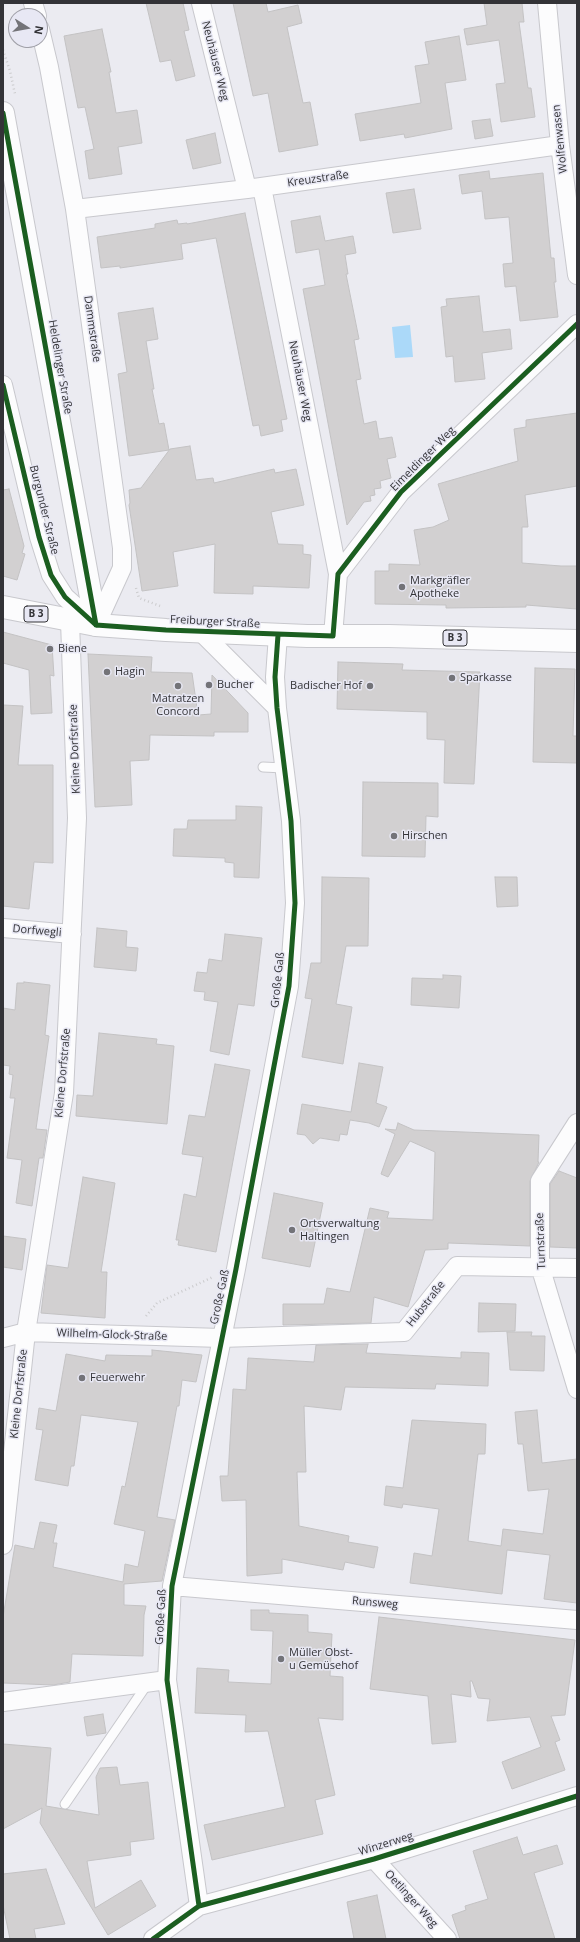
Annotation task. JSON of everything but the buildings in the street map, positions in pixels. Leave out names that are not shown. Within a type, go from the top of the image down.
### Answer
[{"type":"main road","name":"Heldelinger Straße","points":[[3,113],[96,624]]},
{"type":"main road","name":"Freiburger Straße","points":[[3,607],[70,621],[201,632],[577,641]]},
{"type":"street","name":"Neuhäuser Weg","points":[[201,3],[254,188],[338,574]]},
{"type":"street","name":"Wolfenwasen","points":[[547,3],[560,145],[577,275]]},
{"type":"street","name":"Dammstraße","points":[[44,48],[75,209],[122,548],[122,568],[96,624]]},
{"type":"street","name":"Kreuzstraße","points":[[75,209],[254,188],[560,145]]},
{"type":"street","name":"Eimeldinger Weg","points":[[338,574],[401,492],[577,324]]},
{"type":"street","name":"Burgunder Straße","points":[[3,385],[40,537],[51,575],[66,597],[96,624]]},
{"type":"street","points":[[333,636],[338,574]]},
{"type":"street","name":"Kleine Dorfstraße","points":[[3,1546],[26,1332],[64,1093],[77,818],[74,691],[70,621]]},
{"type":"street","points":[[201,632],[231,660],[277,708]]},
{"type":"street","name":"Große Gaß","points":[[199,1906],[167,1680],[172,1586],[236,1269],[289,986],[295,904],[291,821],[277,708],[275,677],[278,635]]},
{"type":"street","name":"Dorfwegli","points":[[3,928],[72,934]]},
{"type":"street","name":"Turnstraße","points":[[577,1123],[540,1181],[540,1266],[577,1388]]},
{"type":"street","name":"Hubstraße","points":[[221,1338],[404,1332],[456,1266],[540,1266],[577,1268]]},
{"type":"street","name":"Wilhelm-Glock-Straße","points":[[3,1338],[26,1332],[221,1338]]},
{"type":"street","name":"Runsweg","points":[[172,1586],[577,1620]]},
{"type":"street","points":[[3,1702],[167,1680]]},
{"type":"street","name":"Winzerweg","points":[[199,1906],[374,1859],[575,1801]]},
{"type":"street","name":"Oetlinger Weg","points":[[374,1859],[447,1939]]},
{"type":"street","points":[[153,1939],[199,1906]]},
{"type":"lane","points":[[263,767],[284,768]]},
{"type":"lane","points":[[65,1804],[148,1683]]},
{"type":"path","points":[[126,1335],[138,1327],[157,1303],[221,1273],[236,1269]]},
{"type":"water","points":[[410,325],[413,357],[395,358],[392,327]]},
{"type":"cycle path","points":[[3,113],[96,625]]},
{"type":"cycle path","points":[[96,625],[166,630],[333,636],[338,574],[401,492],[577,324]]},
{"type":"cycle path","points":[[3,385],[39,537],[51,575],[65,597],[96,625]]},
{"type":"cycle path","points":[[199,1906],[167,1680],[172,1586],[236,1269],[289,986],[295,903],[291,821],[277,708],[275,677],[278,635]]},
{"type":"cycle path","points":[[153,1939],[199,1906],[374,1859],[577,1796]]},
{"type":"place","name":"Markgräfler Apotheke","points":[[402,587]]},
{"type":"place","name":"Biene","points":[[50,649]]},
{"type":"place","name":"Hagin","points":[[107,672]]},
{"type":"place","name":"Sparkasse","points":[[452,678]]},
{"type":"place","name":"Bucher","points":[[209,685]]},
{"type":"place","name":"Matratzen Concord","points":[[178,686]]},
{"type":"place","name":"Badischer Hof","points":[[370,686]]},
{"type":"place","name":"Hirschen","points":[[394,836]]},
{"type":"place","name":"Ortsverwaltung Haltingen","points":[[292,1230]]},
{"type":"place","name":"Feuerwehr","points":[[82,1378]]},
{"type":"place","name":"Müller Obst- u Gemüsehof","points":[[281,1659]]}]
